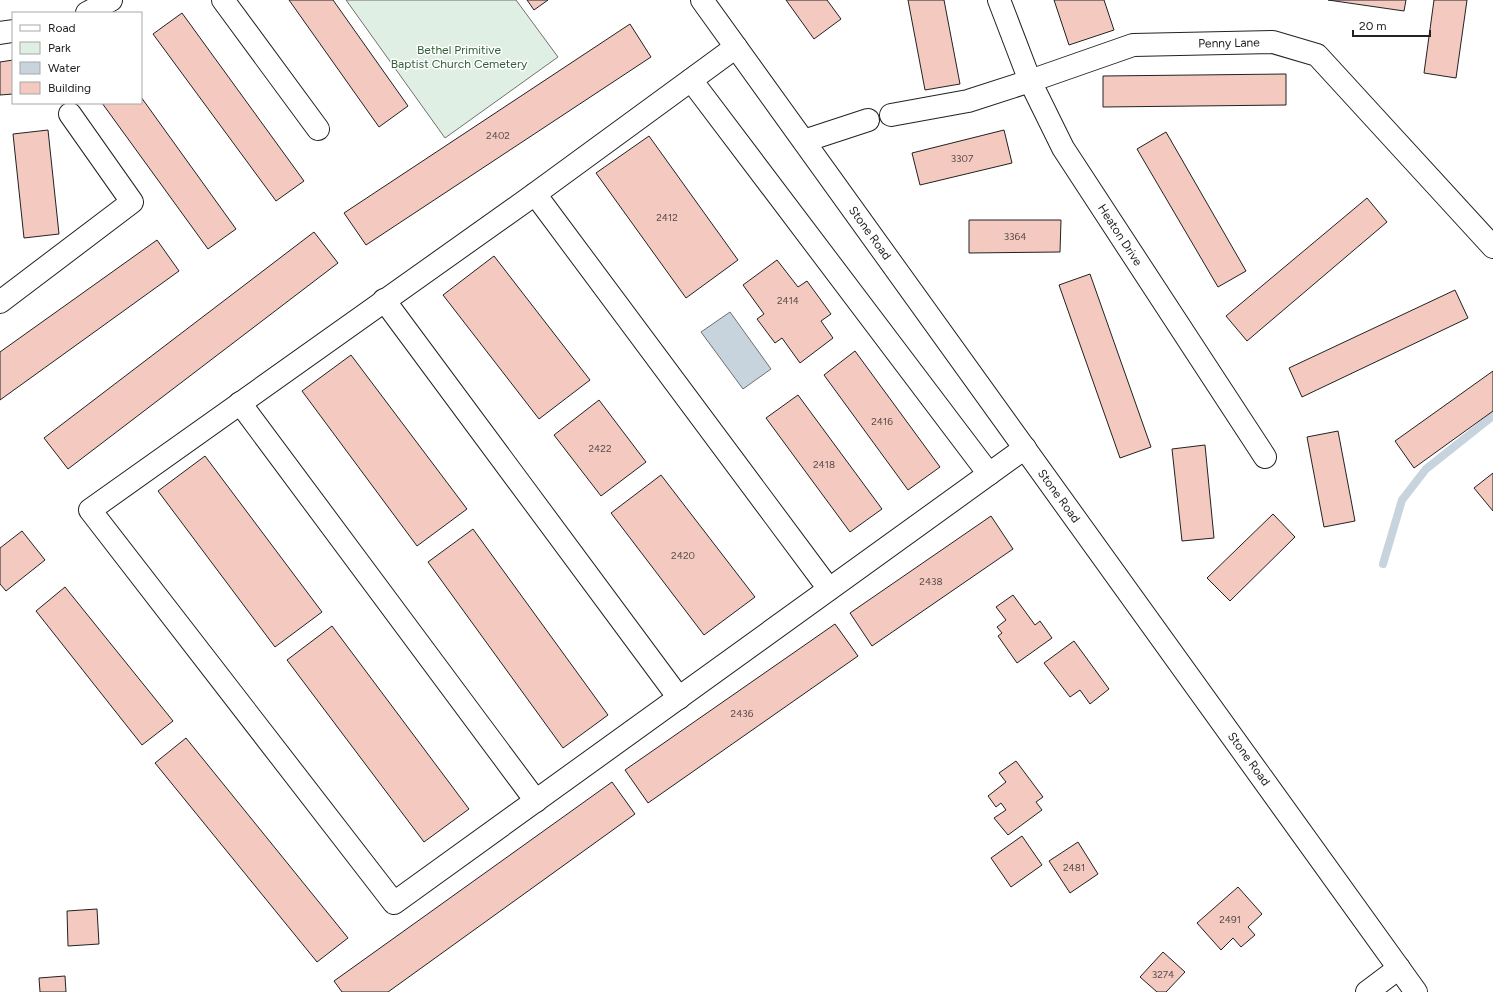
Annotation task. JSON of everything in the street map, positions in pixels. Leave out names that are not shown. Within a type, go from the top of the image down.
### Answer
[{"type":"street","points":[[89,12],[111,0]]},
{"type":"street","points":[[223,0],[318,129]]},
{"type":"street","name":"Stone Road","points":[[702,0],[1416,992]]},
{"type":"street","name":"Heaton Drive","points":[[999,0],[1030,81],[1063,148],[1265,457]]},
{"type":"street","points":[[0,33],[12,31]]},
{"type":"street","name":"Penny Lane","points":[[891,115],[968,101],[1030,81],[1133,44],[1273,42],[1316,55],[1493,247]]},
{"type":"street","points":[[736,47],[535,194],[90,510],[394,903],[1025,448]]},
{"type":"street","points":[[691,80],[989,474]]},
{"type":"street","points":[[0,302],[132,202],[70,114]]},
{"type":"street","points":[[804,141],[868,120]]},
{"type":"street","points":[[535,194],[829,590]]},
{"type":"street","points":[[384,300],[679,698]]},
{"type":"street","points":[[240,403],[536,801]]},
{"type":"street","points":[[1367,992],[1399,968]]},
{"type":"green space","name":"Bethel Primitive Baptist Church Cemetery","points":[[346,0],[516,0],[558,57],[445,138]]},
{"type":"water","points":[[730,312],[771,369],[743,389],[701,332]]},
{"type":"building","points":[[289,0],[333,0],[408,106],[379,127]]},
{"type":"building","points":[[527,0],[548,0],[534,10]]},
{"type":"building","points":[[786,0],[827,0],[841,19],[814,39]]},
{"type":"building","points":[[908,0],[944,0],[960,84],[925,90]]},
{"type":"building","points":[[1054,0],[1104,0],[1114,30],[1069,45]]},
{"type":"building","points":[[1328,0],[1406,0],[1404,11]]},
{"type":"building","points":[[1434,0],[1467,0],[1456,78],[1424,73]]},
{"type":"building","points":[[182,13],[304,181],[276,201],[153,34]]},
{"type":"building","points":[[630,24],[651,57],[366,245],[344,213]]},
{"type":"building","points":[[12,60],[12,94],[0,95],[0,62]]},
{"type":"building","points":[[1286,74],[1286,105],[1103,107],[1103,76]]},
{"type":"building","points":[[142,98],[236,229],[208,249],[103,104],[142,104]]},
{"type":"building","points":[[48,130],[59,234],[24,238],[13,134]]},
{"type":"building","points":[[1004,130],[1012,163],[920,185],[912,153]]},
{"type":"building","points":[[1166,132],[1246,271],[1218,287],[1137,149]]},
{"type":"building","points":[[649,136],[738,260],[686,298],[596,173]]},
{"type":"building","points":[[1367,198],[1387,222],[1247,341],[1226,316]]},
{"type":"building","points":[[969,220],[1061,220],[1060,252],[969,253]]},
{"type":"building","points":[[314,232],[338,263],[68,469],[44,438]]},
{"type":"building","points":[[157,240],[179,271],[0,400],[0,352]]},
{"type":"building","points":[[494,256],[590,380],[539,419],[443,295]]},
{"type":"building","points":[[777,260],[798,287],[807,281],[831,314],[821,321],[833,338],[800,363],[782,338],[775,343],[757,319],[764,314],[743,285]]},
{"type":"building","points":[[1090,274],[1151,447],[1120,458],[1059,285]]},
{"type":"building","points":[[1455,290],[1468,318],[1302,397],[1289,368]]},
{"type":"building","points":[[855,351],[940,467],[908,490],[824,375]]},
{"type":"building","points":[[351,355],[467,509],[417,546],[302,391]]},
{"type":"building","points":[[1493,371],[1493,411],[1414,468],[1395,441]]},
{"type":"building","points":[[798,395],[882,509],[850,532],[766,418]]},
{"type":"building","points":[[599,400],[646,462],[601,496],[554,435]]},
{"type":"building","points":[[1338,431],[1355,521],[1324,527],[1307,437]]},
{"type":"building","points":[[1205,445],[1214,538],[1182,541],[1172,449]]},
{"type":"building","points":[[205,456],[322,612],[275,647],[158,491]]},
{"type":"building","points":[[1493,473],[1493,511],[1474,488]]},
{"type":"building","points":[[661,475],[755,597],[704,635],[611,513]]},
{"type":"building","points":[[1273,514],[1295,537],[1230,601],[1207,578]]},
{"type":"building","points":[[991,516],[1013,549],[872,646],[850,613]]},
{"type":"building","points":[[473,529],[608,715],[563,748],[428,562]]},
{"type":"building","points":[[22,531],[45,560],[6,591],[0,584],[0,548]]},
{"type":"building","points":[[65,587],[173,721],[142,745],[36,611]]},
{"type":"building","points":[[1013,595],[1035,625],[1040,621],[1052,638],[1017,663],[998,636],[1002,633],[997,627],[1006,620],[996,607]]},
{"type":"building","points":[[835,624],[858,656],[648,803],[625,770]]},
{"type":"building","points":[[332,626],[469,809],[424,842],[287,660]]},
{"type":"building","points":[[1074,641],[1109,689],[1090,704],[1080,690],[1070,697],[1044,663]]},
{"type":"building","points":[[186,738],[348,938],[317,962],[155,763]]},
{"type":"building","points":[[1016,761],[1043,797],[1036,802],[1042,810],[1008,835],[994,818],[1006,810],[1001,803],[996,807],[988,796],[1006,782],[999,773]]},
{"type":"building","points":[[612,782],[635,814],[388,992],[342,992],[334,981]]},
{"type":"building","points":[[1022,836],[1042,865],[1011,887],[991,858]]},
{"type":"building","points":[[1078,842],[1098,874],[1070,893],[1049,861]]},
{"type":"building","points":[[1238,887],[1262,914],[1248,927],[1255,935],[1241,947],[1233,938],[1221,950],[1197,923]]},
{"type":"building","points":[[97,909],[99,944],[68,946],[67,911]]},
{"type":"building","points":[[1163,952],[1185,972],[1166,992],[1157,992],[1140,977]]},
{"type":"building","points":[[65,976],[66,992],[40,992],[39,978]]},
{"type":"waterway","points":[[1383,564],[1402,500],[1426,469],[1493,416]]}]
